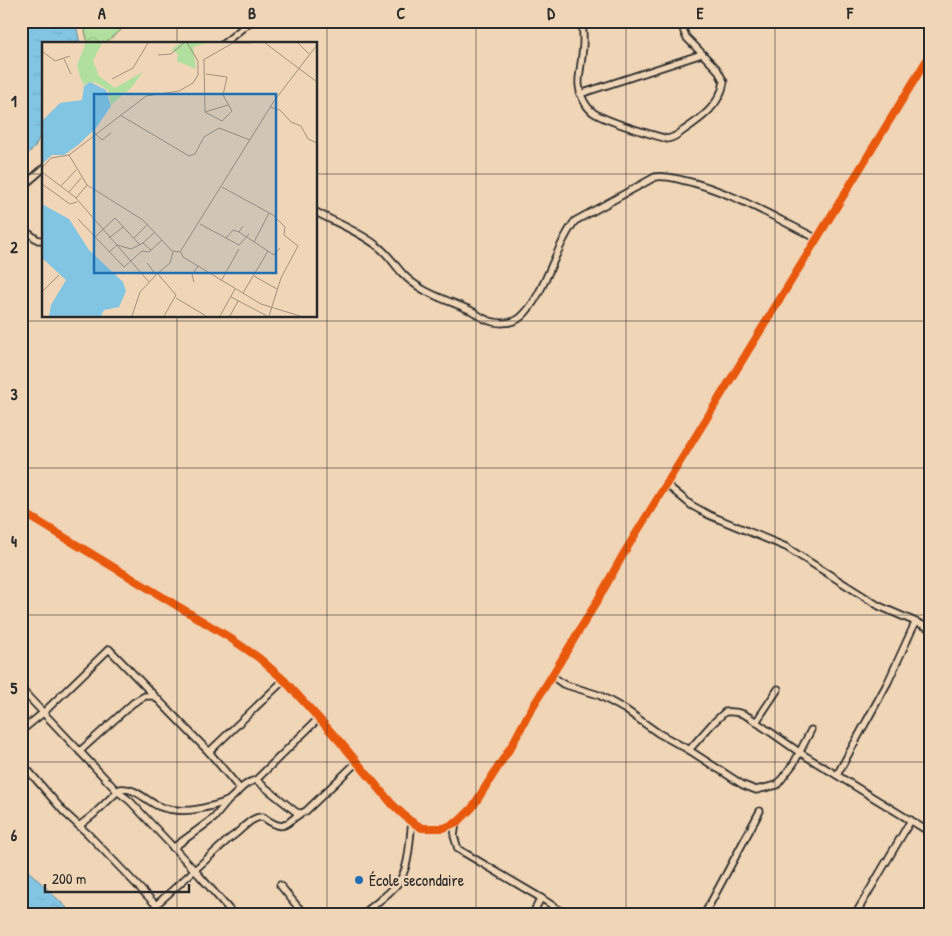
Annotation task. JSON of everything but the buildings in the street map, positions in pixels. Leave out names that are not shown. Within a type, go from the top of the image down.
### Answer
[{"type":"street","points":[[226,42],[252,21]]},
{"type":"street","points":[[581,21],[584,39],[579,84],[580,94],[593,112],[604,118],[670,139],[708,112],[720,96],[724,85],[724,80],[717,69],[686,37],[680,21]]},
{"type":"street","points":[[21,511],[227,636],[259,658],[284,680],[392,804],[412,822],[422,828],[437,829],[456,823],[472,808],[624,553],[931,53]]},
{"type":"street","points":[[580,94],[702,54]]},
{"type":"street","points":[[922,66],[931,72]]},
{"type":"street","points":[[21,188],[42,170]]},
{"type":"street","points":[[318,213],[377,246],[395,262],[402,273],[436,296],[473,311],[485,319],[508,323],[520,318],[526,311],[542,284],[568,230],[575,221],[655,177],[662,176],[694,182],[724,192],[816,238]]},
{"type":"street","points":[[21,228],[38,240],[42,240]]},
{"type":"street","points":[[667,485],[709,515],[786,547],[878,606],[926,626],[931,630]]},
{"type":"street","points":[[837,775],[888,682],[915,623]]},
{"type":"street","points":[[21,731],[43,713],[109,649],[153,696],[166,706],[240,789]]},
{"type":"street","points":[[552,676],[562,684],[599,696],[626,710],[658,733],[689,750],[743,786],[756,790],[778,785],[811,730]]},
{"type":"street","points":[[209,752],[284,680]]},
{"type":"street","points":[[21,689],[117,791],[130,801],[234,915]]},
{"type":"street","points":[[756,722],[778,689]]},
{"type":"street","points":[[80,751],[133,703],[145,696],[153,696]]},
{"type":"street","points":[[689,750],[725,712],[740,712],[799,752],[931,834]]},
{"type":"street","points":[[174,848],[214,818],[246,783],[256,780],[319,718]]},
{"type":"street","points":[[21,762],[64,812],[156,905],[253,819],[263,817],[272,824],[284,826],[300,813],[306,811],[357,762]]},
{"type":"street","points":[[256,780],[296,812],[300,813]]},
{"type":"street","points":[[79,826],[117,791],[125,788],[134,791],[157,805],[182,810],[193,810],[228,801]]},
{"type":"street","points":[[704,915],[760,811]]},
{"type":"street","points":[[855,915],[911,820]]},
{"type":"street","points":[[362,915],[397,884],[402,876],[407,862],[412,822]]},
{"type":"street","points":[[456,823],[454,836],[458,849],[542,898],[567,915]]},
{"type":"street","points":[[280,885],[306,915]]},
{"type":"street","points":[[532,915],[542,898]]},
{"type":"green space","points":[[83,21],[132,21],[106,42],[88,42]]},
{"type":"water","points":[[21,21],[75,21],[80,42],[42,42],[42,132],[34,148],[21,160]]},
{"type":"water","points":[[21,864],[70,911],[74,915],[21,915]]},
{"type":"cycle path","points":[[21,511],[227,636],[259,658],[284,680],[342,744],[392,804],[409,820],[422,828],[444,828],[459,821],[472,808],[512,745],[624,553],[931,53]]},
{"type":"place","name":"École secondaire","points":[[359,880]]}]
